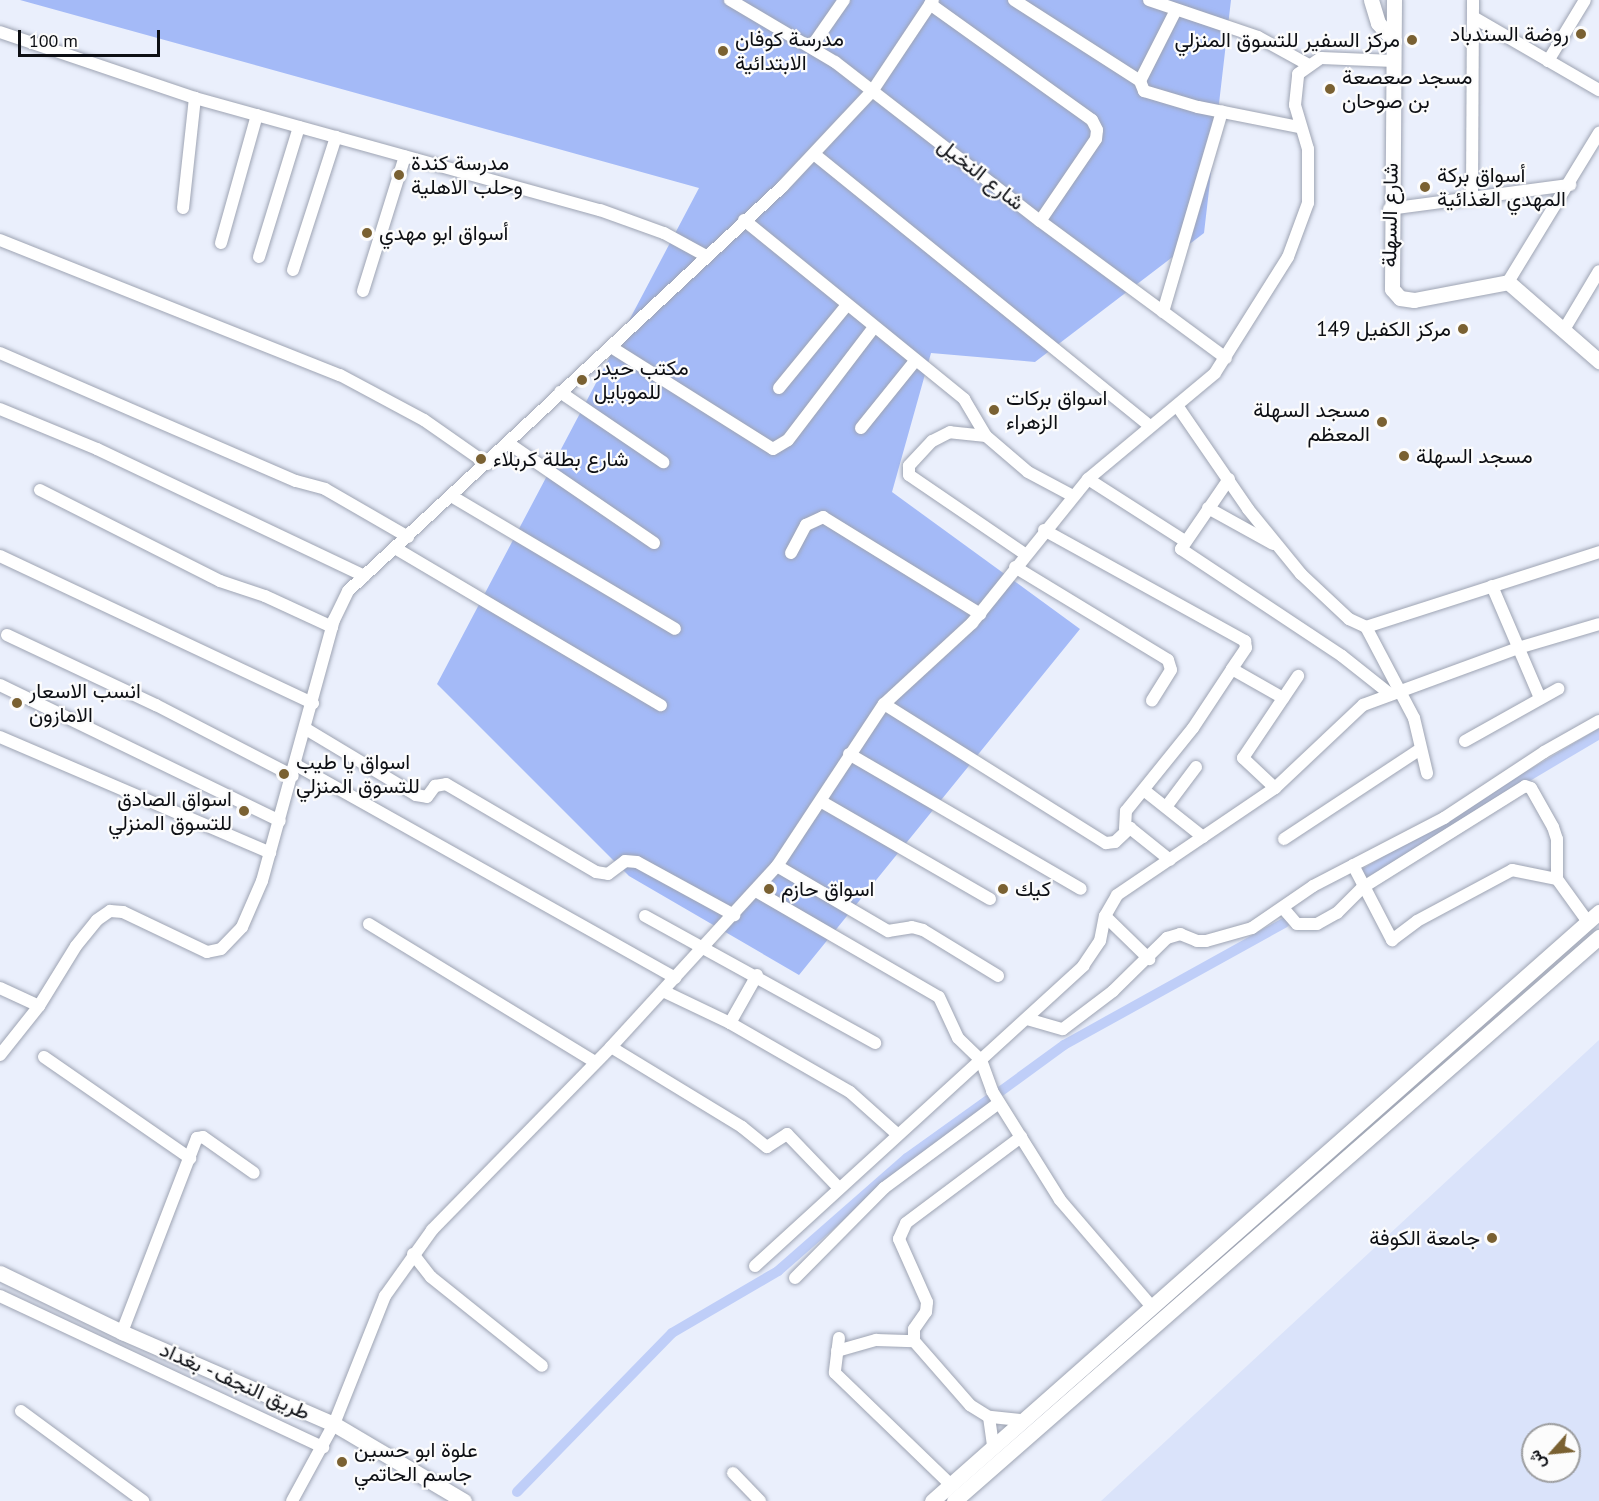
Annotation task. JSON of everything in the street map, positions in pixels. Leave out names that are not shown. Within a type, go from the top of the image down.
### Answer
[{"type":"main road","points":[[1371,0],[1378,23],[1394,41]]},
{"type":"main road","name":"شارع السهلة","points":[[1394,0],[1389,209],[1389,278],[1392,289],[1400,298],[1414,300],[1508,282]]},
{"type":"main road","points":[[1508,282],[1565,328],[1599,361]]},
{"type":"main road","points":[[932,1501],[1020,1420],[1152,1307],[1593,917]]},
{"type":"main road","points":[[954,1501],[1599,937]]},
{"type":"main road","name":"طريق النجف - بغداد","points":[[0,1273],[122,1332],[334,1424],[464,1501]]},
{"type":"street","name":"شارع النخيل","points":[[730,0],[812,46],[873,90],[1040,221],[1226,358]]},
{"type":"street","points":[[812,46],[844,0]]},
{"type":"street","points":[[1014,0],[1140,81],[1144,91],[1222,112],[1298,127]]},
{"type":"street","points":[[1149,0],[1258,37],[1307,64]]},
{"type":"street","points":[[1472,195],[1473,0]]},
{"type":"street","points":[[1548,61],[1585,0]]},
{"type":"street","points":[[0,1055],[39,1005],[76,946],[97,920],[110,911],[123,912],[207,952],[221,949],[242,927],[270,853],[295,770],[332,627],[348,591],[453,497],[560,392],[611,347],[814,154],[873,90],[932,2],[1092,120],[1097,130],[1096,139],[1040,221]]},
{"type":"street","points":[[1140,81],[1176,10]]},
{"type":"street","points":[[1473,17],[1599,90]]},
{"type":"street","points":[[0,32],[195,98],[600,210],[664,233],[705,256]]},
{"type":"street","points":[[291,1501],[334,1424],[385,1296],[413,1254],[756,891],[777,866],[822,802],[849,754],[884,704],[980,614],[1044,530],[1088,478],[1150,426],[1178,407],[1215,374],[1300,230],[1311,182],[1308,149],[1298,127],[1294,85],[1298,74],[1307,64],[1321,58],[1394,61]]},
{"type":"street","points":[[183,208],[195,98]]},
{"type":"street","points":[[1163,312],[1222,112]]},
{"type":"street","points":[[221,243],[257,115]]},
{"type":"street","points":[[259,257],[299,127]]},
{"type":"street","points":[[1508,282],[1570,185],[1599,133]]},
{"type":"street","points":[[293,270],[336,137]]},
{"type":"street","points":[[814,154],[1150,426]]},
{"type":"street","points":[[363,291],[405,156]]},
{"type":"street","points":[[1389,209],[1472,195],[1570,185]]},
{"type":"street","points":[[744,220],[964,399],[986,436],[1028,471],[1073,496]]},
{"type":"street","points":[[0,240],[340,375],[424,420],[487,464]]},
{"type":"street","points":[[1565,328],[1599,271]]},
{"type":"street","points":[[779,388],[847,305]]},
{"type":"street","points":[[611,347],[772,449],[788,440],[874,327]]},
{"type":"street","points":[[0,353],[296,481],[325,489],[408,537]]},
{"type":"street","points":[[861,428],[915,361]]},
{"type":"street","points":[[560,392],[663,462]]},
{"type":"street","points":[[1178,407],[1280,548],[1327,600],[1366,627],[1395,692],[1414,718],[1419,750],[1427,773]]},
{"type":"street","points":[[0,409],[97,449],[364,576]]},
{"type":"street","points":[[986,436],[950,432],[932,441],[909,466],[909,475],[1025,554]]},
{"type":"street","points":[[508,443],[654,543]]},
{"type":"street","points":[[1088,478],[1185,541]]},
{"type":"street","points":[[1229,479],[1181,549],[1395,692]]},
{"type":"street","points":[[40,490],[220,581],[265,596],[332,627]]},
{"type":"street","points":[[453,497],[675,629]]},
{"type":"street","points":[[1209,508],[1280,548]]},
{"type":"street","points":[[791,553],[806,525],[823,517],[980,614]]},
{"type":"street","points":[[884,704],[1107,843],[1115,842],[1125,829],[1126,811],[1145,791],[1232,669],[1246,648],[1245,640],[1044,530]]},
{"type":"street","points":[[395,548],[661,705]]},
{"type":"street","points":[[1366,627],[1599,552]]},
{"type":"street","points":[[0,556],[312,703]]},
{"type":"street","points":[[1015,567],[1168,660],[1171,670],[1152,700]]},
{"type":"street","points":[[1492,586],[1540,698]]},
{"type":"street","points":[[755,1266],[838,1187],[1027,1019],[1083,966],[1100,941],[1105,916],[1117,895],[1275,788],[1363,705],[1518,648],[1599,624]]},
{"type":"street","points":[[7,635],[295,770],[675,978]]},
{"type":"street","points":[[1232,669],[1283,699]]},
{"type":"street","points":[[1275,788],[1243,758],[1298,676]]},
{"type":"street","points":[[0,685],[280,820]]},
{"type":"street","points":[[1465,741],[1558,689]]},
{"type":"street","points":[[1027,1019],[1063,1029],[1149,959],[1167,938],[1180,934],[1197,941],[1206,940],[1252,928],[1313,886],[1444,818],[1544,752],[1599,721]]},
{"type":"street","points":[[306,729],[417,795],[427,797],[435,786],[446,784],[596,872],[608,873],[625,861],[637,862],[734,915]]},
{"type":"street","points":[[0,737],[270,853]]},
{"type":"street","points":[[1284,839],[1419,750]]},
{"type":"street","points":[[849,754],[1081,889]]},
{"type":"street","points":[[1166,807],[1196,767]]},
{"type":"street","points":[[1283,908],[1297,924],[1306,927],[1337,913],[1362,888],[1455,833],[1520,786],[1531,788],[1554,827],[1557,839],[1557,879]]},
{"type":"street","points":[[1145,791],[1203,837]]},
{"type":"street","points":[[822,802],[990,899]]},
{"type":"street","points":[[1125,829],[1133,829],[1170,860]]},
{"type":"street","points":[[1353,865],[1362,888],[1392,940],[1417,921],[1512,870],[1557,879],[1593,917]]},
{"type":"street","points":[[777,866],[888,931],[912,927],[923,930],[998,976]]},
{"type":"street","points":[[756,891],[939,997],[958,1038],[981,1060],[999,1102],[1060,1200],[1152,1307]]},
{"type":"street","points":[[645,915],[757,975],[875,1043]]},
{"type":"street","points":[[1105,916],[1149,959]]},
{"type":"street","points":[[369,924],[595,1062]]},
{"type":"street","points":[[730,1023],[757,975]]},
{"type":"street","points":[[0,988],[39,1005]]},
{"type":"street","points":[[663,992],[730,1023],[863,1100],[897,1134]]},
{"type":"street","points":[[611,1047],[742,1126],[767,1147],[788,1134],[838,1187]]},
{"type":"street","points":[[44,1056],[190,1158]]},
{"type":"street","points":[[795,1278],[884,1188],[999,1102]]},
{"type":"street","points":[[122,1332],[197,1138],[201,1136],[254,1173]]},
{"type":"street","points":[[1020,1420],[988,1416],[970,1405],[914,1341],[914,1329],[926,1312],[927,1302],[899,1239],[906,1223],[1021,1137]]},
{"type":"street","points":[[413,1254],[431,1277],[542,1366]]},
{"type":"street","points":[[0,1296],[323,1447]]},
{"type":"street","points":[[839,1338],[835,1373],[950,1484]]},
{"type":"street","points":[[837,1352],[876,1340],[914,1341]]},
{"type":"street","points":[[21,1411],[143,1501]]},
{"type":"street","points":[[988,1416],[993,1444]]},
{"type":"street","points":[[732,1473],[760,1501]]},
{"type":"shaded area","points":[[20,0],[1231,0],[1204,233],[1035,362],[931,353],[892,492],[1080,629],[799,975],[629,876],[437,684],[699,188]]},
{"type":"shaded area","name":"جامعة الكوفة","points":[[1599,1040],[1599,1501],[1101,1501]]},
{"type":"waterway","points":[[1365,873],[1599,734]]},
{"type":"waterway","points":[[1001,1091],[1064,1045],[1284,923]]},
{"type":"waterway","points":[[517,1492],[672,1333],[778,1271],[907,1158],[988,1100]]},
{"type":"place","name":"روضة السندباد","points":[[1581,34]]},
{"type":"place","name":"مركز السفير للتسوق المنزلي","points":[[1412,40]]},
{"type":"place","name":"مدرسة كوفان الابتدائية","points":[[723,51]]},
{"type":"place","name":"مسجد صعصعة بن صوحان","points":[[1330,89]]},
{"type":"place","name":"مدرسة كندة وحلب الاهلية","points":[[399,175]]},
{"type":"place","name":"أسواق بركة المهدي الغذائية","points":[[1425,187]]},
{"type":"place","name":"أسواق ابو مهدي","points":[[367,233]]},
{"type":"place","name":"مركز الكفيل 149","points":[[1463,329]]},
{"type":"place","name":"مكتب حيدر للموبايل","points":[[582,380]]},
{"type":"place","name":"اسواق بركات الزهراء","points":[[994,410]]},
{"type":"place","name":"مسجد السهلة المعظم","points":[[1382,422]]},
{"type":"place","name":"مسجد السهلة","points":[[1404,456]]},
{"type":"place","name":"شارع بطلة كربلاء","points":[[481,459]]},
{"type":"place","name":"انسب الاسعار الامازون","points":[[17,703]]},
{"type":"place","name":"اسواق يا طيب للتسوق المنزلي","points":[[284,774]]},
{"type":"place","name":"اسواق الصادق للتسوق المنزلي","points":[[244,811]]},
{"type":"place","name":"اسواق حازم","points":[[769,889]]},
{"type":"place","name":"كيك","points":[[1003,889]]},
{"type":"place","name":"جامعة الكوفة","points":[[1492,1238]]},
{"type":"place","name":"علوة ابو حسين جاسم الحاتمي","points":[[342,1462]]}]
